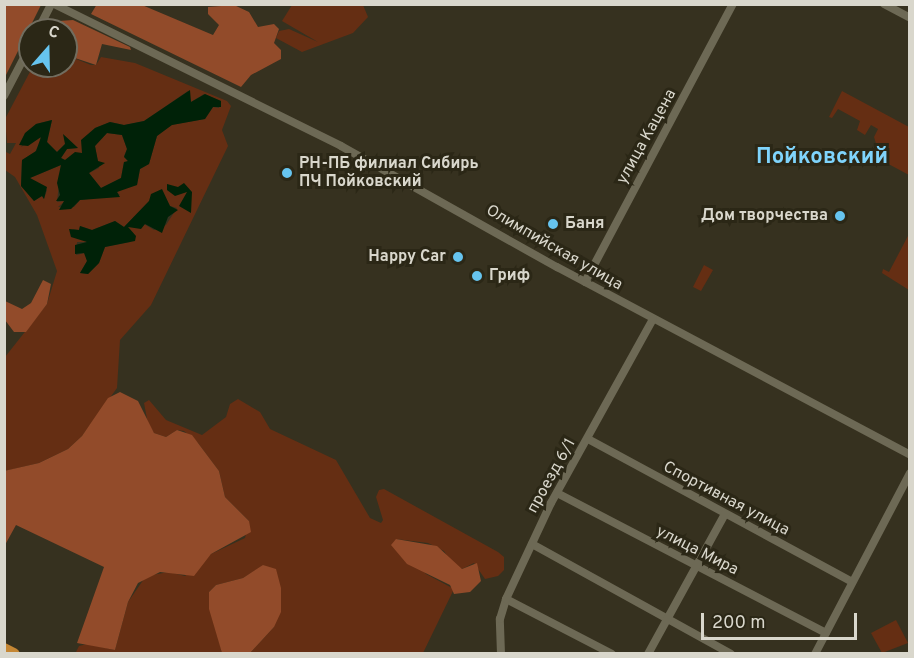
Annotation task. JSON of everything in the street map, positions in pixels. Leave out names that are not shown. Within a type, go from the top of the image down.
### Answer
[{"type":"highway","points":[[4,649],[14,654]]},
{"type":"street","points":[[44,18],[52,4]]},
{"type":"street","name":"Олимпийская улица","points":[[52,4],[341,146],[653,319],[909,455]]},
{"type":"street","name":"улица Кацена","points":[[585,282],[733,4]]},
{"type":"street","points":[[885,4],[909,18]]},
{"type":"street","points":[[4,96],[18,69]]},
{"type":"street","name":"проезд 6/1","points":[[501,654],[500,619],[506,599],[557,493],[653,319]]},
{"type":"street","name":"Спортивная улица","points":[[588,440],[852,582]]},
{"type":"street","points":[[815,654],[909,473]]},
{"type":"street","name":"улица Мира","points":[[557,493],[826,633]]},
{"type":"street","points":[[648,654],[725,514]]},
{"type":"street","points":[[532,544],[732,654]]},
{"type":"street","points":[[506,599],[612,654]]},
{"type":"shaded area","points":[[97,4],[142,5],[213,35],[219,25],[208,14],[208,7],[234,5],[249,12],[258,27],[274,24],[279,29],[274,43],[281,50],[281,59],[251,75],[241,87],[91,14]]},
{"type":"shaded area","points":[[4,5],[41,5],[34,18],[18,18],[18,51],[5,77]]},
{"type":"shaded area","points":[[292,5],[363,5],[368,17],[353,33],[302,52],[276,38],[279,31],[289,29],[318,42],[282,21]]},
{"type":"shaded area","points":[[78,22],[130,47],[131,50],[102,44],[96,65],[78,59]]},
{"type":"shaded area","points":[[101,57],[135,63],[227,101],[231,106],[222,130],[228,146],[151,305],[120,340],[117,388],[82,436],[68,449],[39,463],[5,471],[5,357],[47,304],[57,271],[37,215],[15,177],[5,170],[4,151],[10,154],[16,143],[7,143],[5,119],[27,78],[78,78],[78,60],[96,65]],"holes":[[[188,91],[191,102],[204,94],[221,101],[219,108],[213,107],[205,119],[171,125],[157,136],[149,164],[140,169],[137,185],[117,192],[120,195],[80,200],[74,207],[58,207],[65,201],[57,202],[61,165],[30,178],[47,190],[44,199],[42,196],[34,201],[21,186],[22,160],[35,152],[42,139],[38,137],[21,147],[36,124],[52,120],[47,142],[57,152],[65,144],[65,136],[78,148],[67,149],[61,158],[65,160],[82,153],[95,128],[110,122],[124,125],[144,121]],[[160,190],[170,206],[177,208],[166,225],[154,230],[144,224],[128,227],[134,234],[130,242],[105,247],[99,263],[88,274],[80,273],[87,261],[85,253],[76,255],[77,242],[87,242],[72,229],[79,230],[80,226],[92,230],[115,221],[124,227]]]},
{"type":"shaded area","points":[[190,90],[191,102],[205,94],[221,101],[221,107],[213,107],[205,119],[172,125],[157,136],[149,164],[140,169],[137,185],[117,192],[120,197],[80,200],[71,209],[59,210],[64,201],[56,201],[60,195],[57,183],[61,165],[30,178],[47,187],[44,199],[42,196],[34,201],[21,186],[22,160],[36,151],[41,137],[28,146],[19,145],[25,133],[36,124],[52,120],[47,142],[57,152],[65,144],[63,134],[78,148],[67,149],[61,158],[65,160],[75,152],[82,153],[81,140],[95,128],[110,122],[124,125],[144,121]],"holes":[[[107,133],[122,135],[127,149],[124,157],[128,161],[124,162],[121,178],[101,188],[89,173],[105,163],[98,161],[95,146]]]},
{"type":"shaded area","points":[[842,91],[909,127],[909,175],[881,160],[874,137],[878,129],[871,125],[865,135],[857,130],[860,121],[838,109],[832,118],[829,117]]},
{"type":"shaded area","points":[[107,133],[122,135],[127,149],[124,156],[128,162],[124,162],[121,178],[101,188],[89,173],[99,168],[95,146]]},
{"type":"shaded area","points":[[184,183],[192,192],[191,213],[179,206],[187,192],[175,196],[167,190],[167,184],[178,187]]},
{"type":"shaded area","points":[[162,189],[170,206],[178,210],[168,217],[162,233],[145,224],[141,229],[128,227],[136,236],[135,241],[105,247],[99,263],[88,274],[80,273],[87,261],[84,253],[75,254],[75,245],[87,242],[71,237],[69,229],[79,230],[80,226],[92,230],[115,221],[124,227],[149,201],[151,194]]},
{"type":"shaded area","points":[[909,234],[909,290],[882,273],[883,269],[889,272]]},
{"type":"shaded area","points":[[704,265],[713,270],[701,291],[693,287]]},
{"type":"shaded area","points":[[43,280],[51,284],[47,304],[26,332],[14,332],[5,320],[5,301],[22,309],[31,303]]},
{"type":"shaded area","points":[[120,392],[138,401],[154,433],[166,437],[177,430],[192,435],[219,471],[225,497],[249,521],[251,532],[211,554],[194,576],[160,572],[138,583],[128,602],[115,650],[77,643],[104,567],[16,525],[5,545],[4,471],[39,463],[68,449],[82,436],[108,398]]},
{"type":"shaded area","points":[[238,399],[260,412],[270,429],[336,460],[370,518],[381,523],[383,520],[376,497],[379,490],[384,489],[498,552],[504,557],[504,570],[498,576],[485,579],[474,563],[462,569],[452,564],[444,551],[428,543],[396,539],[426,574],[454,589],[423,653],[250,653],[274,627],[264,565],[243,578],[216,585],[209,592],[222,653],[75,654],[79,646],[87,644],[115,650],[128,602],[146,576],[169,572],[185,576],[211,554],[245,538],[249,521],[225,497],[219,471],[198,443],[184,431],[177,430],[166,437],[154,433],[148,424],[144,403],[149,400],[166,420],[202,435],[226,417],[230,404]]},
{"type":"shaded area","points":[[396,539],[437,546],[462,569],[477,563],[481,581],[470,592],[454,594],[450,585],[407,564],[391,545]]},
{"type":"shaded area","points":[[263,565],[276,569],[281,588],[281,612],[274,627],[250,653],[222,653],[209,609],[209,592],[216,585],[243,578]]},
{"type":"shaded area","points":[[896,620],[908,643],[882,653],[871,633]]},
{"type":"place","name":"РН-ПБ филиал Сибирь ПЧ Пойковский","points":[[287,173]]},
{"type":"place","name":"Дом творчества","points":[[840,216]]},
{"type":"place","name":"Баня","points":[[553,224]]},
{"type":"place","name":"Happy Car","points":[[458,257]]},
{"type":"place","name":"Гриф","points":[[477,276]]},
{"type":"district","name":"Пойковский","points":[[822,158]]}]
